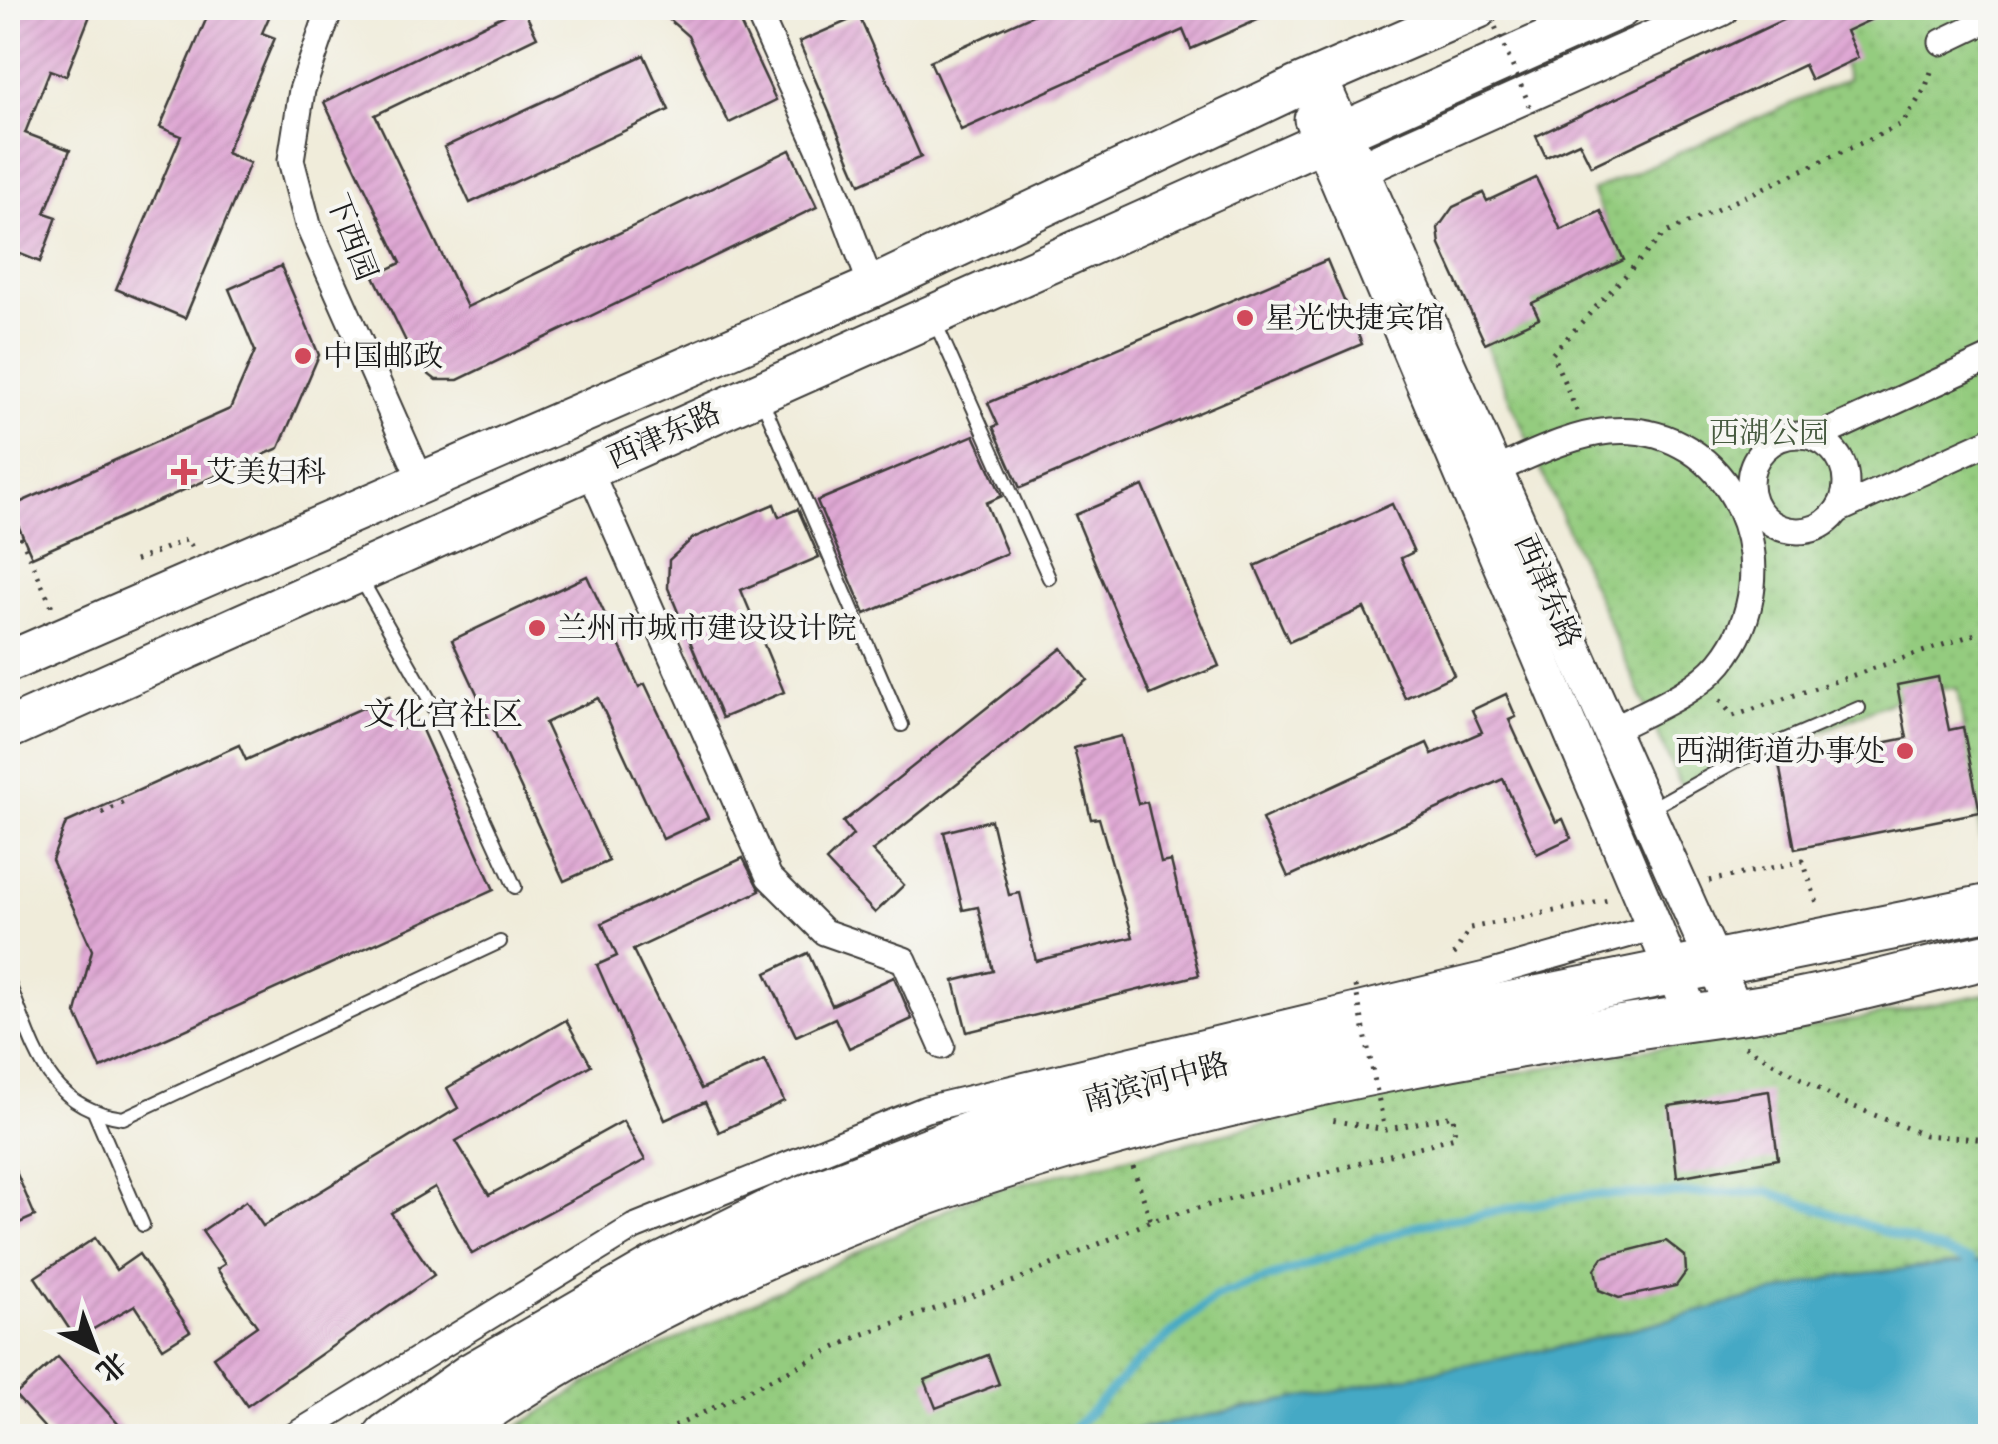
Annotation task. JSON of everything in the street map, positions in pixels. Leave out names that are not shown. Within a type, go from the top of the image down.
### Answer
[{"type":"highway","name":"南滨河中路","points":[[387,1436],[471,1376],[654,1270],[781,1207],[1000,1123],[1236,1060],[1990,907]]},
{"type":"highway","name":"南滨河中路","points":[[447,1436],[578,1354],[783,1249],[1002,1165],[1238,1102],[1723,1024],[1990,956]]},
{"type":"main road","name":"西津东路","points":[[8,662],[872,287],[1308,82],[1414,28],[1478,8]]},
{"type":"main road","name":"西津东路","points":[[8,729],[1620,8]]},
{"type":"main road","points":[[1348,174],[1721,8]]},
{"type":"main road","name":"西津东路","points":[[1308,82],[1654,926],[1694,969]]},
{"type":"main road","name":"西津东路","points":[[1348,174],[1494,471],[1646,811],[1694,969],[1723,1024]]},
{"type":"street","name":"下西园","points":[[330,8],[302,90],[291,160],[308,225],[421,480]]},
{"type":"street","points":[[756,8],[822,154],[872,287]]},
{"type":"street","points":[[1942,42],[1990,19]]},
{"type":"street","points":[[1610,731],[1718,665],[1747,618],[1756,564],[1748,507],[1750,484],[1753,466],[1763,450],[1778,439],[1816,438],[1990,358]]},
{"type":"street","points":[[1494,471],[1611,431],[1665,439],[1712,468],[1748,507],[1764,518],[1781,528],[1800,531],[1818,527],[1838,510],[1990,442]]},
{"type":"street","points":[[1816,438],[1832,448],[1842,463],[1847,481],[1838,510]]},
{"type":"street","points":[[589,469],[769,877],[824,932],[904,960],[942,1046]]},
{"type":"street","points":[[294,1436],[634,1227],[926,1109],[1468,979],[1654,926]]},
{"type":"lane","points":[[932,315],[1050,578]]},
{"type":"lane","points":[[760,393],[902,725]]},
{"type":"lane","points":[[357,572],[429,698],[516,886]]},
{"type":"lane","points":[[1646,811],[1738,760],[1859,708]]},
{"type":"lane","points":[[8,982],[50,1079],[69,1101],[94,1114],[123,1118],[500,942]]},
{"type":"lane","points":[[94,1114],[143,1224]]},
{"type":"path","points":[[1487,8],[1533,113]]},
{"type":"path","points":[[1588,436],[1552,354],[1664,234],[1902,124],[1925,89],[1942,42]]},
{"type":"path","points":[[8,508],[65,638]]},
{"type":"path","points":[[135,561],[188,539]]},
{"type":"path","points":[[1701,678],[1733,716],[1990,630]]},
{"type":"path","points":[[102,813],[128,800]]},
{"type":"path","points":[[1354,986],[1385,1130]]},
{"type":"path","points":[[1723,1024],[1840,1101],[1924,1135],[1990,1140]]},
{"type":"path","points":[[656,1436],[862,1335],[1017,1280],[1150,1221],[1454,1137],[1453,1115]]},
{"type":"path","points":[[1122,1133],[1150,1221]]},
{"type":"green space","name":"西湖公园","points":[[1858,8],[1990,8],[1990,841],[1982,843],[1957,688],[1918,690],[1683,791],[1485,343],[1532,303],[1623,260],[1592,191],[1848,79],[1829,20]]},
{"type":"green space","points":[[1990,993],[1990,1260],[1839,1276],[1564,1346],[1104,1436],[503,1436],[596,1378],[979,1194],[1341,1105],[1642,1050],[1796,1031]]},
{"type":"water","points":[[1990,1260],[1990,1436],[1104,1436],[1564,1346],[1839,1276]]},
{"type":"building","points":[[17,8],[93,8],[66,76],[50,70],[25,133],[70,150],[45,213],[57,217],[40,262],[8,249],[8,31]]},
{"type":"building","points":[[211,8],[273,8],[262,33],[275,38],[226,153],[250,163],[185,318],[116,289],[181,136],[160,127]]},
{"type":"building","points":[[523,8],[537,37],[375,115],[467,307],[790,150],[817,207],[458,380],[436,380],[418,366],[374,276],[401,263],[324,102]]},
{"type":"building","points":[[656,8],[733,8],[776,100],[729,123],[688,36]]},
{"type":"building","points":[[1048,8],[1285,8],[1191,49],[1183,30],[961,130],[930,61]]},
{"type":"building","points":[[1808,8],[1896,8],[1846,31],[1858,58],[1811,80],[1804,65],[1591,166],[1579,142],[1546,157],[1536,136]]},
{"type":"building","points":[[859,16],[921,157],[860,184],[799,42]]},
{"type":"building","points":[[644,55],[669,110],[470,203],[444,147]]},
{"type":"building","points":[[1536,178],[1561,230],[1601,211],[1624,260],[1532,303],[1539,318],[1485,343],[1440,245],[1438,228],[1453,207],[1483,193],[1487,201]]},
{"type":"building","points":[[1327,260],[1362,344],[1020,488],[993,427],[998,425],[988,403]]},
{"type":"building","points":[[281,266],[319,355],[279,448],[32,557],[10,507],[230,409],[255,351],[229,289]]},
{"type":"building","points":[[974,435],[1002,496],[986,503],[1007,553],[865,614],[817,501]]},
{"type":"building","points":[[1143,486],[1219,666],[1150,695],[1075,515]]},
{"type":"building","points":[[774,504],[779,517],[798,509],[819,557],[741,590],[784,692],[722,718],[668,588],[669,560],[693,538]]},
{"type":"building","points":[[1392,504],[1414,552],[1401,558],[1454,675],[1405,698],[1364,608],[1289,642],[1255,566]]},
{"type":"building","points":[[587,576],[639,687],[645,684],[708,818],[663,839],[598,698],[545,723],[609,861],[564,881],[452,640]]},
{"type":"building","points":[[1062,648],[1087,680],[872,851],[904,885],[875,913],[826,861],[853,835],[843,822]]},
{"type":"building","name":"西湖街道办事处","points":[[1938,677],[1949,730],[1963,727],[1980,812],[1795,849],[1779,764],[1907,738],[1897,685]]},
{"type":"building","points":[[1506,694],[1516,717],[1509,720],[1556,822],[1563,819],[1571,838],[1537,854],[1503,779],[1288,877],[1262,819],[1427,743],[1432,754],[1482,732],[1472,710]]},
{"type":"building","points":[[389,696],[403,729],[418,721],[494,890],[101,1068],[76,1013],[92,950],[52,860],[66,823],[239,745],[246,760]]},
{"type":"building","points":[[1121,736],[1138,804],[1147,802],[1161,863],[1171,861],[1199,975],[967,1032],[954,981],[993,971],[978,907],[963,910],[944,832],[991,820],[1009,895],[1020,893],[1036,961],[1133,937],[1099,818],[1091,819],[1074,748]]},
{"type":"building","points":[[743,858],[760,891],[633,950],[701,1089],[765,1060],[784,1101],[719,1132],[705,1102],[665,1120],[597,965],[617,956],[602,923]]},
{"type":"building","points":[[808,953],[832,1005],[894,977],[912,1019],[849,1048],[835,1018],[796,1036],[766,973]]},
{"type":"building","points":[[566,1020],[591,1065],[456,1141],[489,1195],[623,1121],[645,1160],[472,1254],[435,1187],[391,1213],[434,1275],[247,1406],[213,1357],[257,1326],[217,1269],[225,1264],[202,1231],[246,1201],[263,1226],[458,1108],[447,1088]]},
{"type":"building","points":[[1769,1091],[1778,1159],[1677,1177],[1669,1106]]},
{"type":"building","points":[[8,1153],[35,1216],[8,1228]]},
{"type":"building","points":[[95,1238],[116,1270],[139,1254],[190,1331],[163,1348],[135,1305],[76,1339],[35,1277]]},
{"type":"building","points":[[1666,1241],[1685,1256],[1686,1272],[1676,1286],[1619,1298],[1599,1290],[1595,1269],[1603,1257]]},
{"type":"building","points":[[988,1355],[999,1384],[936,1408],[925,1380]]},
{"type":"building","points":[[58,1357],[129,1436],[52,1436],[15,1395]]},
{"type":"waterway","points":[[1067,1436],[1138,1362],[1215,1297],[1419,1225],[1586,1195],[1769,1192],[1971,1261]]},
{"type":"place","name":"星光快捷宾馆","points":[[1245,318]]},
{"type":"place","name":"中国邮政","points":[[303,356]]},
{"type":"place","name":"艾美妇科","points":[[184,472]]},
{"type":"place","name":"兰州市城市建设设计院","points":[[537,628]]},
{"type":"place","name":"西湖街道办事处","points":[[1905,751]]},
{"type":"district","name":"文化宫社区","points":[[443,714]]}]
